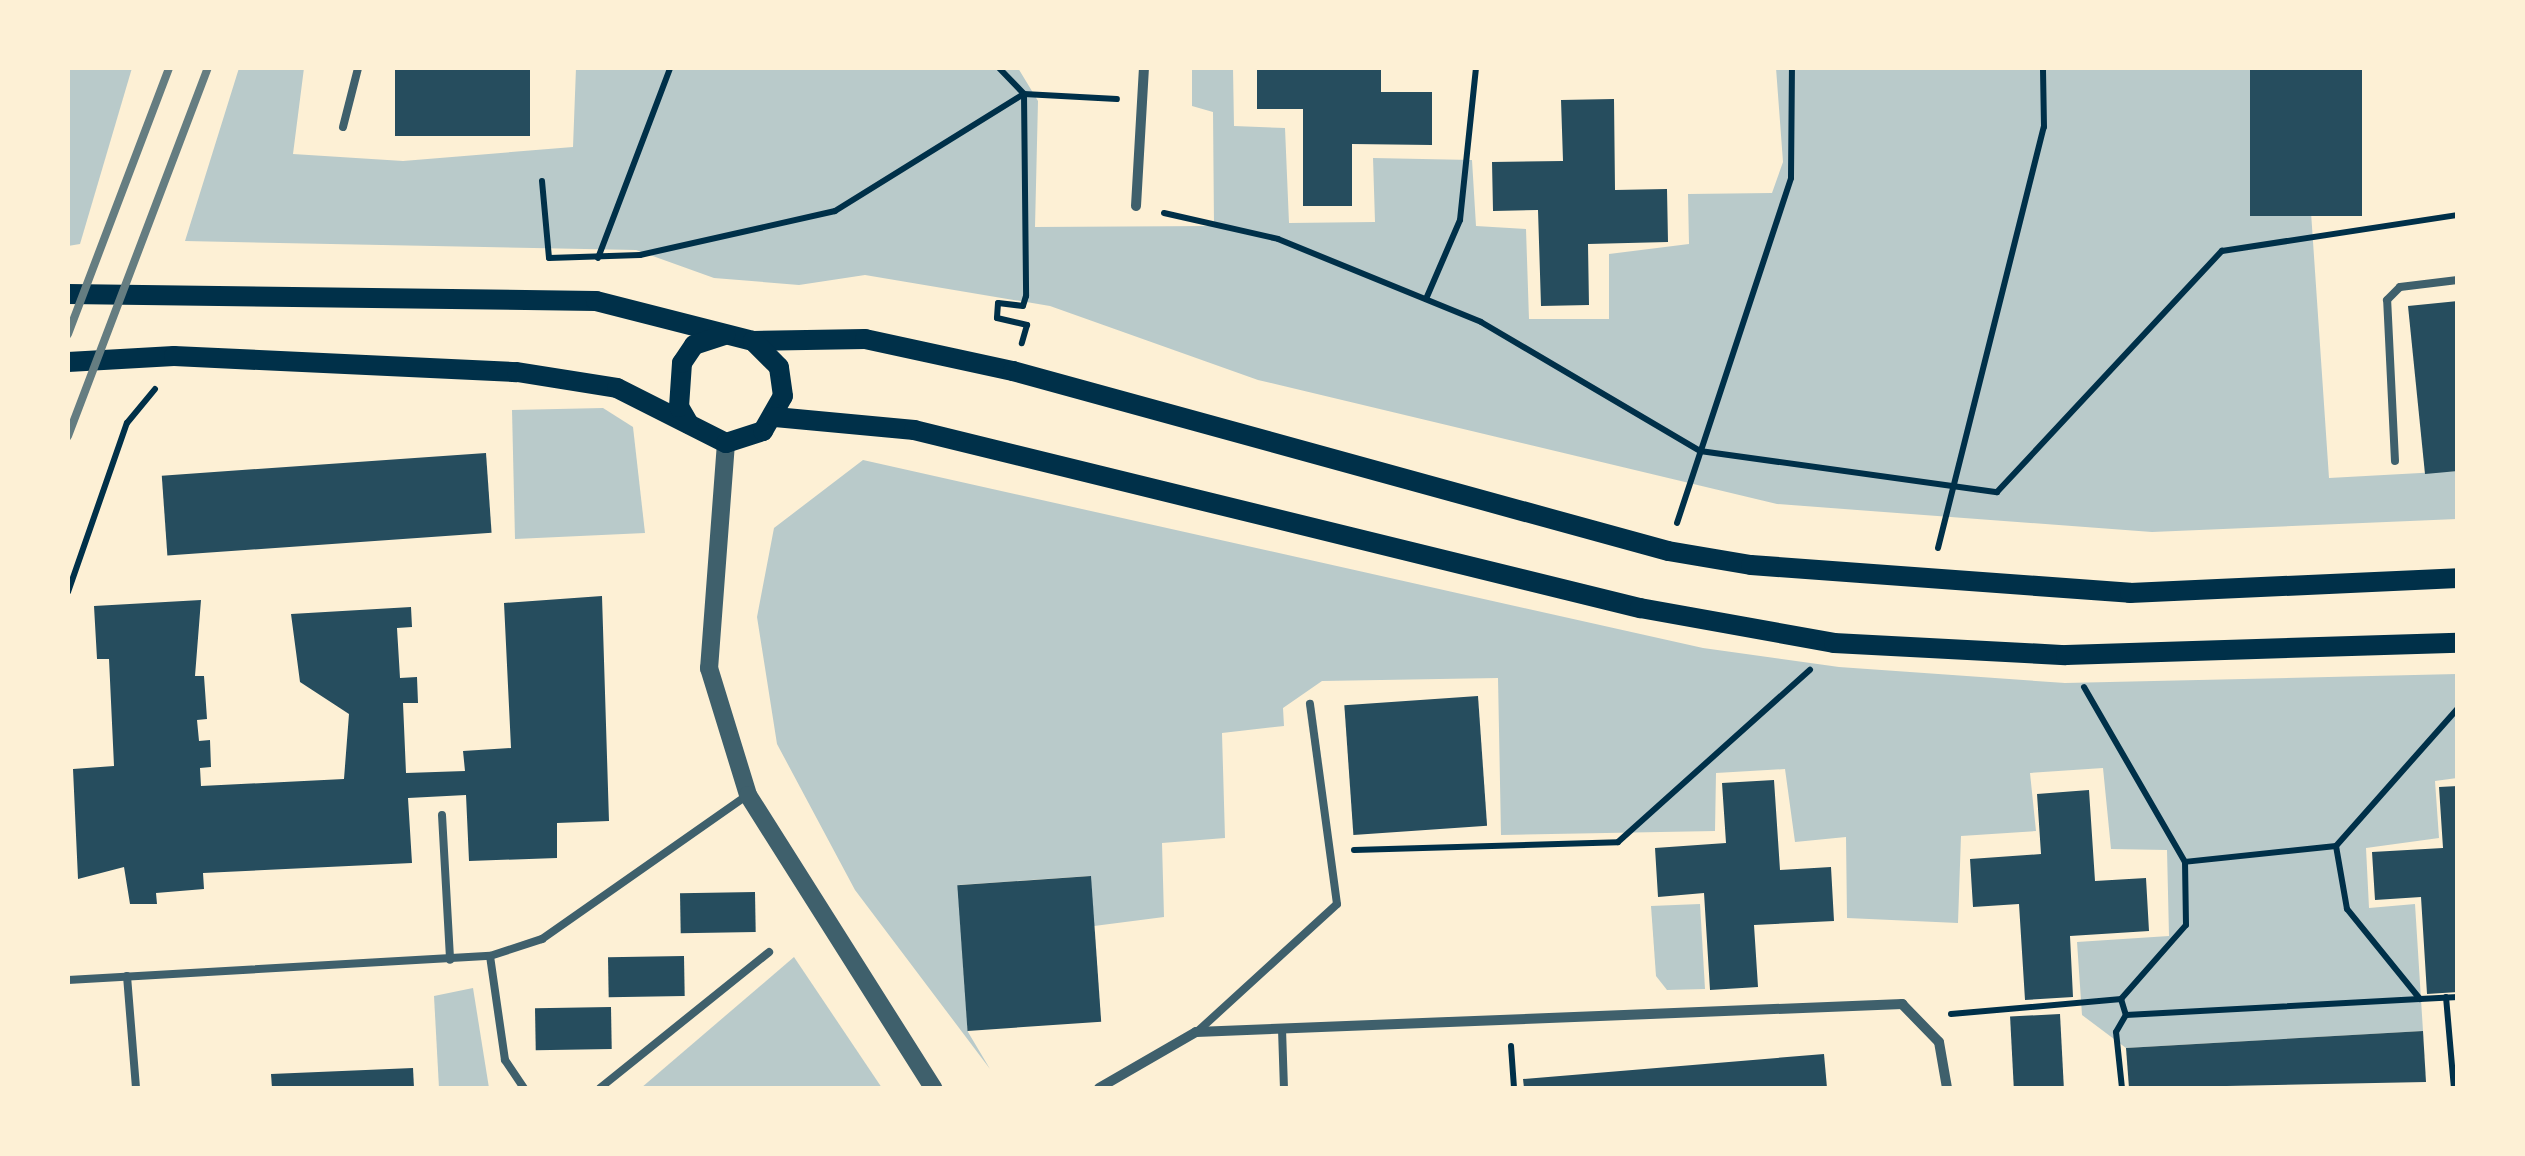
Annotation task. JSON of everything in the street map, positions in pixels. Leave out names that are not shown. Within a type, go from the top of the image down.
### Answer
[{"type":"main road","points":[[68,294],[158,289],[596,301],[753,340],[865,339],[1013,371],[1668,552],[1929,582],[2130,593],[2458,578]]},
{"type":"main road","points":[[688,424],[678,394],[682,363],[694,345],[726,335]]},
{"type":"main road","points":[[753,340],[782,377],[776,417]]},
{"type":"main road","points":[[68,362],[178,356],[517,372],[617,388],[726,443],[776,417],[914,430],[1640,608],[1834,643],[2066,656],[2458,642]]},
{"type":"street","points":[[1136,206],[1144,68]]},
{"type":"street","points":[[726,443],[709,668],[748,795],[933,1088]]},
{"type":"street","points":[[1099,1088],[1196,1032],[1902,1004],[1939,1042],[1947,1088]]},
{"type":"lane","points":[[343,126],[358,68]]},
{"type":"lane","points":[[2394,461],[2387,300],[2400,287],[2458,280]]},
{"type":"lane","points":[[1196,1032],[1338,904],[1326,851],[1310,704]]},
{"type":"lane","points":[[68,980],[490,956],[542,939],[748,795]]},
{"type":"lane","points":[[442,815],[450,960]]},
{"type":"lane","points":[[600,1088],[769,952]]},
{"type":"lane","points":[[490,956],[504,1060],[524,1088]]},
{"type":"lane","points":[[128,976],[136,1088]]},
{"type":"lane","points":[[1282,1029],[1284,1088]]},
{"type":"path","points":[[596,301],[598,258],[670,68]]},
{"type":"path","points":[[998,68],[1024,94],[1026,296],[1023,306],[998,303],[997,318],[1027,325],[1013,371]]},
{"type":"path","points":[[1426,300],[1460,220],[1476,68]]},
{"type":"path","points":[[1668,552],[1791,178],[1792,68]]},
{"type":"path","points":[[1929,582],[2044,126],[2043,68]]},
{"type":"path","points":[[542,181],[549,258],[598,258],[835,211],[1024,94],[1142,101]]},
{"type":"path","points":[[1136,206],[1278,239],[1426,300],[1700,451],[1952,490],[1997,492],[2222,250],[2458,216]]},
{"type":"path","points":[[68,592],[126,423],[178,356]]},
{"type":"path","points":[[1326,851],[1618,842],[1778,706],[1834,643]]},
{"type":"path","points":[[1914,1017],[2122,999],[2186,925],[2185,862],[2066,656]]},
{"type":"path","points":[[2185,862],[2336,846],[2458,708]]},
{"type":"path","points":[[2336,846],[2346,909],[2420,999]]},
{"type":"path","points":[[2126,1015],[2458,996]]},
{"type":"path","points":[[2446,998],[2454,1088]]},
{"type":"path","points":[[2122,999],[2126,1015],[2116,1032],[2122,1088]]},
{"type":"path","points":[[1509,1020],[1514,1088]]},
{"type":"shaded area","points":[[68,68],[132,68],[80,244],[68,246]]},
{"type":"shaded area","points":[[239,68],[304,68],[293,154],[403,161],[573,147],[576,68],[1018,68],[1038,101],[1035,227],[1214,226],[1213,112],[1192,106],[1192,68],[1233,68],[1234,126],[1285,128],[1289,223],[1375,222],[1373,158],[1472,160],[1476,226],[1526,229],[1529,319],[1609,319],[1609,254],[1689,244],[1688,194],[1772,193],[1783,162],[1776,68],[2250,68],[2260,215],[2311,212],[2329,478],[2457,471],[2457,519],[2152,532],[1777,504],[1258,380],[1050,306],[865,275],[799,285],[714,278],[636,250],[185,241]]},
{"type":"shaded area","points":[[603,408],[633,427],[645,533],[515,539],[512,410]]},
{"type":"shaded area","points":[[863,460],[1703,648],[1839,667],[2065,683],[2457,674],[2457,778],[2435,781],[2439,838],[2366,848],[2369,908],[2415,904],[2423,1031],[2126,1048],[2082,1015],[2077,942],[2169,936],[2167,850],[2111,849],[2103,768],[2030,773],[2036,831],[1961,836],[1958,923],[1847,918],[1846,837],[1795,842],[1785,769],[1716,773],[1715,831],[1501,835],[1498,678],[1322,681],[1283,708],[1284,726],[1222,733],[1225,838],[1162,843],[1164,917],[1094,926],[1090,876],[958,885],[968,1032],[990,1069],[855,890],[777,744],[757,617],[774,528]]},
{"type":"shaded area","points":[[1700,904],[1705,989],[1667,990],[1656,976],[1651,906]]},
{"type":"shaded area","points":[[794,957],[882,1088],[641,1088]]},
{"type":"shaded area","points":[[473,988],[489,1088],[439,1088],[434,996]]},
{"type":"building","points":[[395,68],[530,68],[530,136],[395,136]]},
{"type":"building","points":[[1257,68],[1381,68],[1381,92],[1432,92],[1432,145],[1352,144],[1352,206],[1303,206],[1303,109],[1257,109]]},
{"type":"building","points":[[2250,68],[2362,68],[2362,216],[2250,216]]},
{"type":"building","points":[[1614,99],[1615,190],[1667,189],[1668,242],[1588,244],[1589,305],[1541,306],[1538,210],[1493,211],[1492,162],[1563,161],[1561,100]]},
{"type":"building","points":[[2458,301],[2458,471],[2425,474],[2408,306]]},
{"type":"building","points":[[486,453],[492,533],[167,555],[162,476]]},
{"type":"building","points":[[602,596],[609,821],[557,823],[557,858],[469,861],[466,795],[408,798],[412,863],[203,873],[204,889],[156,893],[157,904],[130,904],[124,867],[78,879],[73,769],[114,766],[109,659],[97,659],[94,606],[201,600],[195,676],[204,676],[207,719],[197,720],[199,741],[210,740],[211,767],[200,768],[201,786],[344,779],[349,714],[300,682],[291,614],[411,607],[412,627],[397,628],[400,678],[417,677],[418,703],[403,703],[406,773],[465,771],[463,751],[511,748],[504,603]]},
{"type":"building","points":[[1478,696],[1487,826],[1353,835],[1344,705]]},
{"type":"building","points":[[1774,780],[1780,870],[1831,867],[1834,921],[1754,925],[1758,987],[1710,990],[1704,893],[1658,897],[1655,848],[1726,843],[1722,783]]},
{"type":"building","points":[[2458,786],[2458,992],[2427,994],[2421,897],[2375,900],[2372,852],[2443,848],[2439,787]]},
{"type":"building","points":[[2089,790],[2095,881],[2146,878],[2149,931],[2070,936],[2073,997],[2025,1000],[2019,904],[1973,907],[1970,859],[2041,854],[2037,794]]},
{"type":"building","points":[[1091,876],[1101,1022],[968,1031],[957,885]]},
{"type":"building","points":[[755,892],[756,932],[681,933],[680,893]]},
{"type":"building","points":[[684,956],[685,996],[609,997],[608,957]]},
{"type":"building","points":[[611,1007],[612,1049],[536,1050],[535,1008]]},
{"type":"building","points":[[2060,1014],[2064,1088],[2014,1088],[2010,1017]]},
{"type":"building","points":[[2423,1031],[2426,1082],[2129,1088],[2126,1048]]},
{"type":"building","points":[[1824,1054],[1827,1088],[1524,1088],[1523,1079]]},
{"type":"building","points":[[413,1068],[414,1088],[272,1088],[271,1074]]},
{"type":"railway","points":[[68,334],[169,68]]},
{"type":"railway","points":[[68,436],[208,68]]}]
